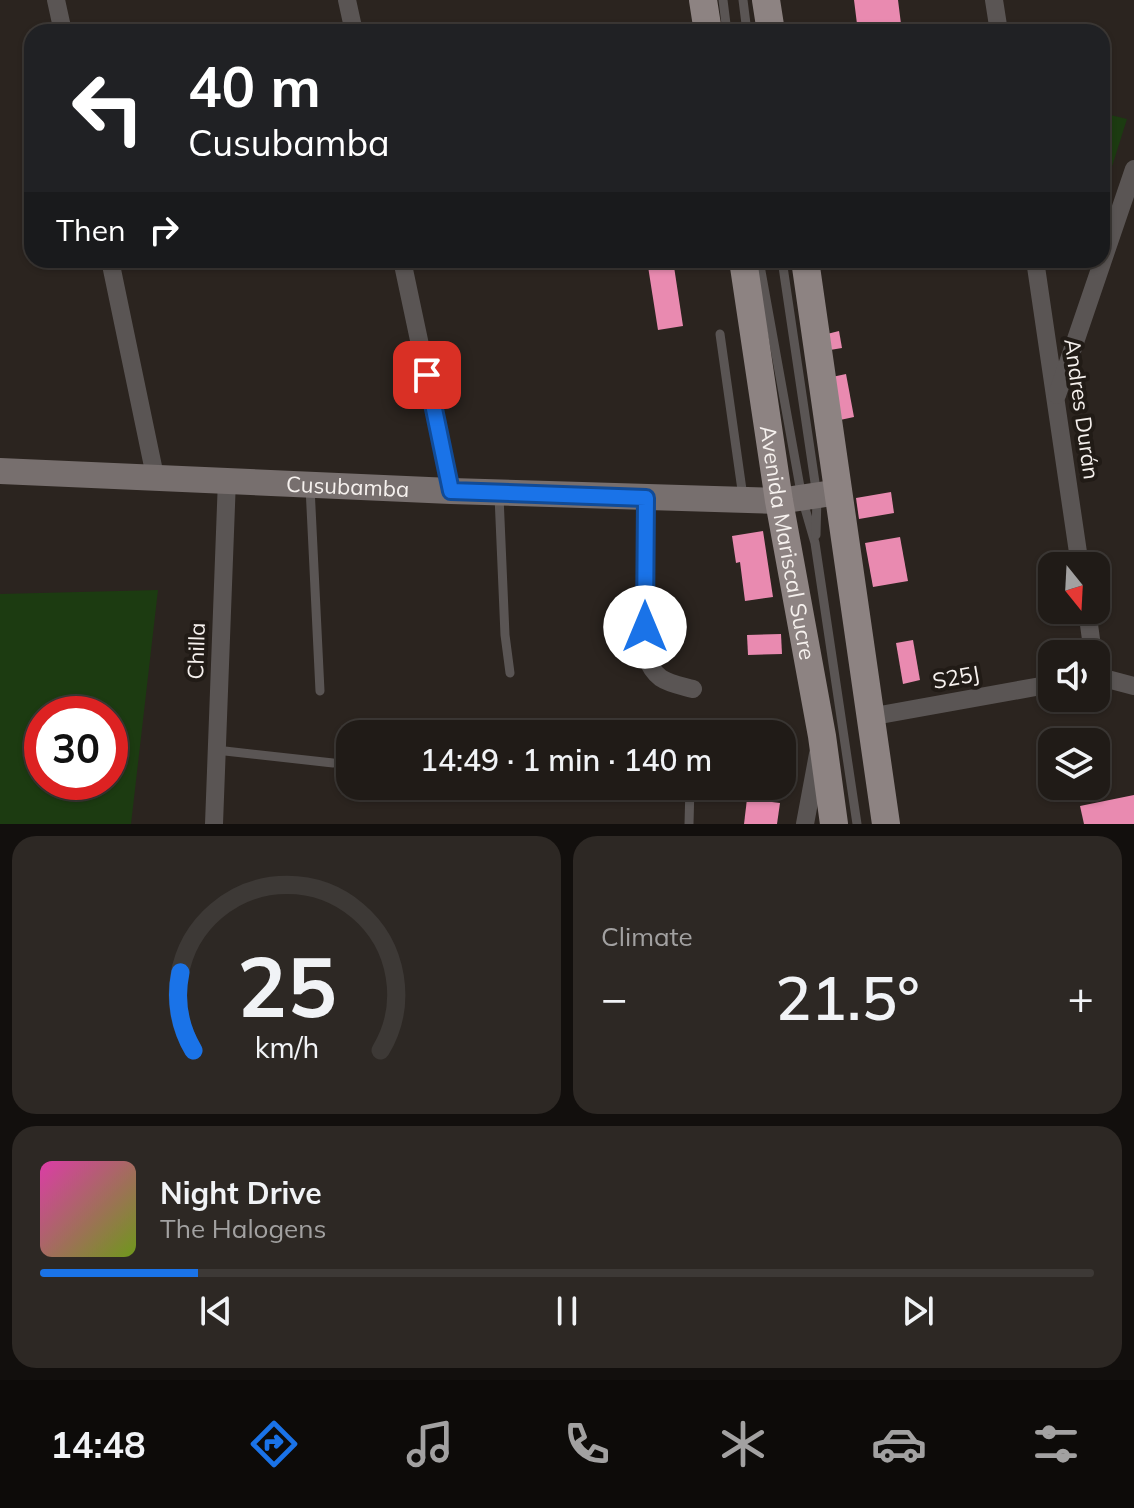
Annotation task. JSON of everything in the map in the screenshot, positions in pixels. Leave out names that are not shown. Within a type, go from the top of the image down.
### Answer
[{"type":"main road","points":[[703,0],[707,24]]},
{"type":"main road","points":[[766,0],[770,24]]},
{"type":"main road","name":"Avenida Mariscal Sucre","points":[[745,268],[869,717],[886,824]]},
{"type":"main road","name":"Avenida Mariscal Sucre","points":[[805,268],[809,497],[822,736],[834,824]]},
{"type":"street","points":[[56,0],[61,24]]},
{"type":"street","points":[[347,0],[352,24]]},
{"type":"street","points":[[994,0],[998,24]]},
{"type":"street","points":[[1110,239],[1134,169]]},
{"type":"street","points":[[112,268],[155,476]]},
{"type":"street","points":[[404,268],[451,491]]},
{"type":"street","name":"Andres Durán","points":[[1036,268],[1078,552]]},
{"type":"street","points":[[1056,398],[1100,268]]},
{"type":"street","name":"Cusubamba","points":[[0,471],[646,498],[744,500],[809,497]]},
{"type":"street","name":"Chilla","points":[[214,824],[227,479]]},
{"type":"street","points":[[646,498],[645,654],[649,666],[662,680],[693,689]]},
{"type":"street","points":[[1110,680],[1134,686]]},
{"type":"street","name":"S25J","points":[[869,717],[1038,687]]},
{"type":"street","points":[[805,824],[822,736]]},
{"type":"lane","points":[[723,0],[726,24]]},
{"type":"lane","points":[[743,0],[746,24]]},
{"type":"lane","points":[[761,268],[809,497],[857,824]]},
{"type":"lane","points":[[783,268],[815,543]]},
{"type":"lane","points":[[720,334],[744,500]]},
{"type":"lane","points":[[310,483],[320,691]]},
{"type":"lane","points":[[499,493],[505,635],[510,673]]},
{"type":"lane","points":[[216,750],[333,763]]},
{"type":"lane","points":[[689,824],[690,800]]},
{"type":"green space","points":[[1110,115],[1127,119],[1110,173]]},
{"type":"green space","points":[[158,590],[131,824],[0,824],[0,594]]},
{"type":"building","points":[[854,0],[898,0],[901,24],[857,24]]},
{"type":"building","points":[[648,268],[674,268],[683,326],[658,330]]},
{"type":"building","points":[[839,331],[842,348],[830,350],[827,334]]},
{"type":"building","points":[[846,374],[854,417],[840,420],[832,377]]},
{"type":"building","points":[[891,492],[894,513],[859,519],[856,498]]},
{"type":"building","points":[[763,531],[773,597],[745,601],[740,562],[736,563],[732,536]]},
{"type":"building","points":[[900,537],[908,581],[873,587],[865,543]]},
{"type":"building","points":[[781,634],[782,654],[748,655],[747,635]]},
{"type":"building","points":[[913,640],[920,680],[903,684],[896,643]]},
{"type":"building","points":[[1134,795],[1134,824],[1084,824],[1080,806]]},
{"type":"building","points":[[747,800],[780,803],[777,824],[744,824]]},
{"type":"route","points":[[427,375],[451,491],[646,498],[645,627]]}]
